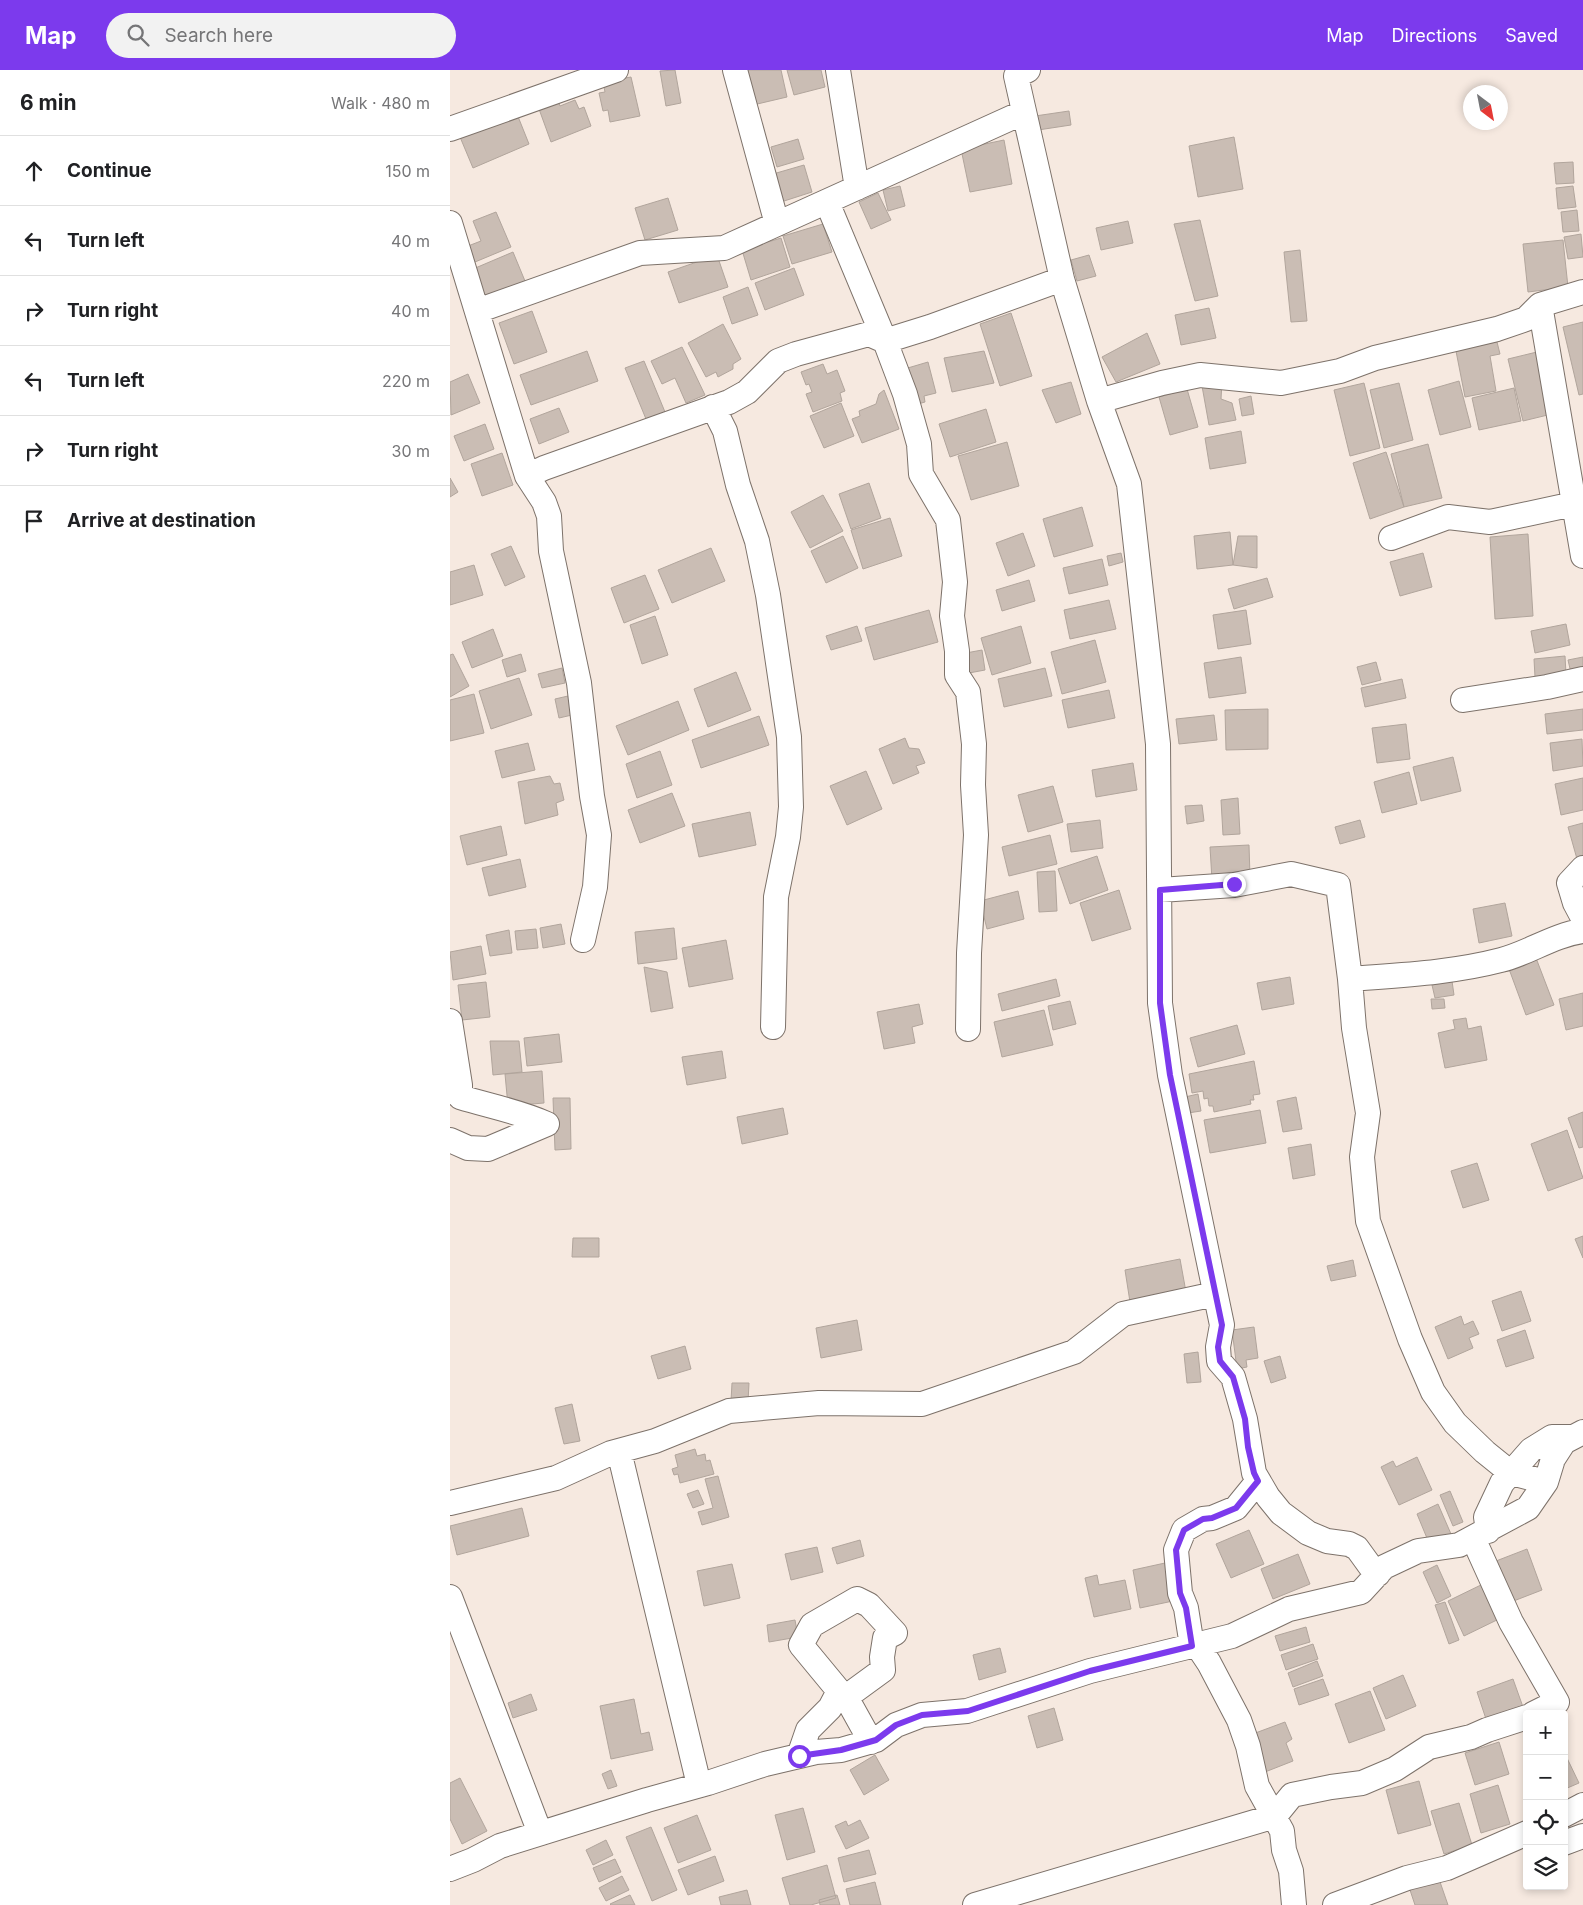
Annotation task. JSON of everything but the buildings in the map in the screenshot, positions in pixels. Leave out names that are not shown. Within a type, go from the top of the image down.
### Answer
[{"type":"street","points":[[450,129],[616,70]]},
{"type":"street","points":[[735,70],[777,224]]},
{"type":"street","points":[[838,70],[857,188]]},
{"type":"street","points":[[1018,72],[1024,112],[1062,279],[1098,401],[1129,484],[1158,744],[1160,1003],[1170,1075],[1222,1325],[1218,1347],[1220,1361],[1233,1377],[1245,1419],[1248,1447],[1254,1473],[1268,1498],[1281,1513],[1308,1533],[1327,1541],[1349,1544],[1357,1548],[1378,1574]]},
{"type":"street","points":[[477,311],[640,253],[724,248],[1024,112]]},
{"type":"street","points":[[827,202],[886,341],[905,394],[919,444],[921,474],[948,520],[955,582],[952,616],[957,651],[957,675],[968,692],[974,744],[976,835],[971,913],[968,1028]]},
{"type":"street","points":[[450,223],[527,476],[544,502],[549,516],[551,551],[578,683],[592,796],[599,835],[595,887],[583,940]]},
{"type":"street","points":[[527,476],[544,468],[729,402],[747,392],[778,361],[796,354],[869,334],[886,341],[1062,279]]},
{"type":"street","points":[[1098,401],[1162,382],[1200,375],[1280,383],[1332,372],[1375,358],[1497,329],[1526,319],[1540,305],[1583,292]]},
{"type":"street","points":[[1540,305],[1578,503],[1583,556]]},
{"type":"street","points":[[713,407],[725,431],[738,485],[757,541],[768,595],[789,737],[791,807],[788,836],[776,897],[773,1027]]},
{"type":"street","points":[[1390,538],[1448,517],[1490,522],[1578,503]]},
{"type":"street","points":[[1463,700],[1547,687],[1583,679]]},
{"type":"street","points":[[1583,868],[1569,883],[1575,903],[1583,918]]},
{"type":"street","points":[[1160,890],[1234,884],[1291,874],[1338,885],[1354,1028],[1368,1113],[1362,1157],[1368,1221],[1410,1339],[1433,1392],[1455,1423],[1485,1452],[1511,1473],[1546,1482]]},
{"type":"street","points":[[1350,979],[1425,974],[1502,960],[1566,933],[1583,931]]},
{"type":"street","points":[[450,1021],[460,1085],[460,1097],[487,1106],[502,1107],[547,1124],[488,1148],[468,1148],[450,1140]]},
{"type":"street","points":[[450,1503],[556,1478],[620,1451],[655,1441],[729,1411],[819,1403],[922,1404],[1074,1352],[1123,1314],[1215,1294]]},
{"type":"street","points":[[1541,1710],[1558,1702],[1511,1622],[1480,1535],[1502,1483],[1531,1450],[1552,1437],[1578,1435]]},
{"type":"street","points":[[450,1869],[500,1846],[765,1764],[799,1756],[841,1750],[871,1742],[896,1725],[922,1715],[968,1711],[1090,1671],[1232,1636],[1289,1609],[1361,1592],[1384,1567],[1418,1551],[1459,1546],[1528,1508],[1546,1482],[1553,1459],[1564,1442],[1578,1435]]},
{"type":"street","points":[[620,1451],[699,1785]]},
{"type":"street","points":[[1258,1481],[1236,1508],[1212,1518],[1203,1519],[1184,1530],[1176,1550],[1180,1593],[1186,1608],[1194,1645],[1209,1662],[1239,1720],[1248,1746],[1257,1786],[1282,1831],[1294,1905]]},
{"type":"street","points":[[450,1597],[540,1834]]},
{"type":"street","points":[[799,1756],[808,1730],[830,1708],[839,1691],[801,1645],[812,1625],[858,1599],[869,1605],[894,1633],[885,1638],[882,1657],[883,1670],[846,1697],[871,1742]]},
{"type":"street","points":[[975,1905],[1275,1816],[1292,1795],[1362,1783],[1395,1768],[1429,1747],[1471,1738],[1487,1730],[1523,1718]]},
{"type":"street","points":[[1568,1842],[1583,1836]]},
{"type":"street","points":[[1335,1905],[1407,1878],[1447,1868],[1522,1841]]},
{"type":"route","points":[[799,1756],[816,1752],[841,1750],[876,1740],[896,1725],[922,1715],[968,1711],[1090,1671],[1192,1646],[1186,1608],[1180,1593],[1176,1550],[1184,1530],[1203,1519],[1212,1518],[1236,1508],[1258,1481],[1254,1473],[1248,1447],[1245,1419],[1233,1377],[1220,1361],[1218,1347],[1222,1325],[1170,1075],[1160,1003],[1160,890],[1234,884]]}]
